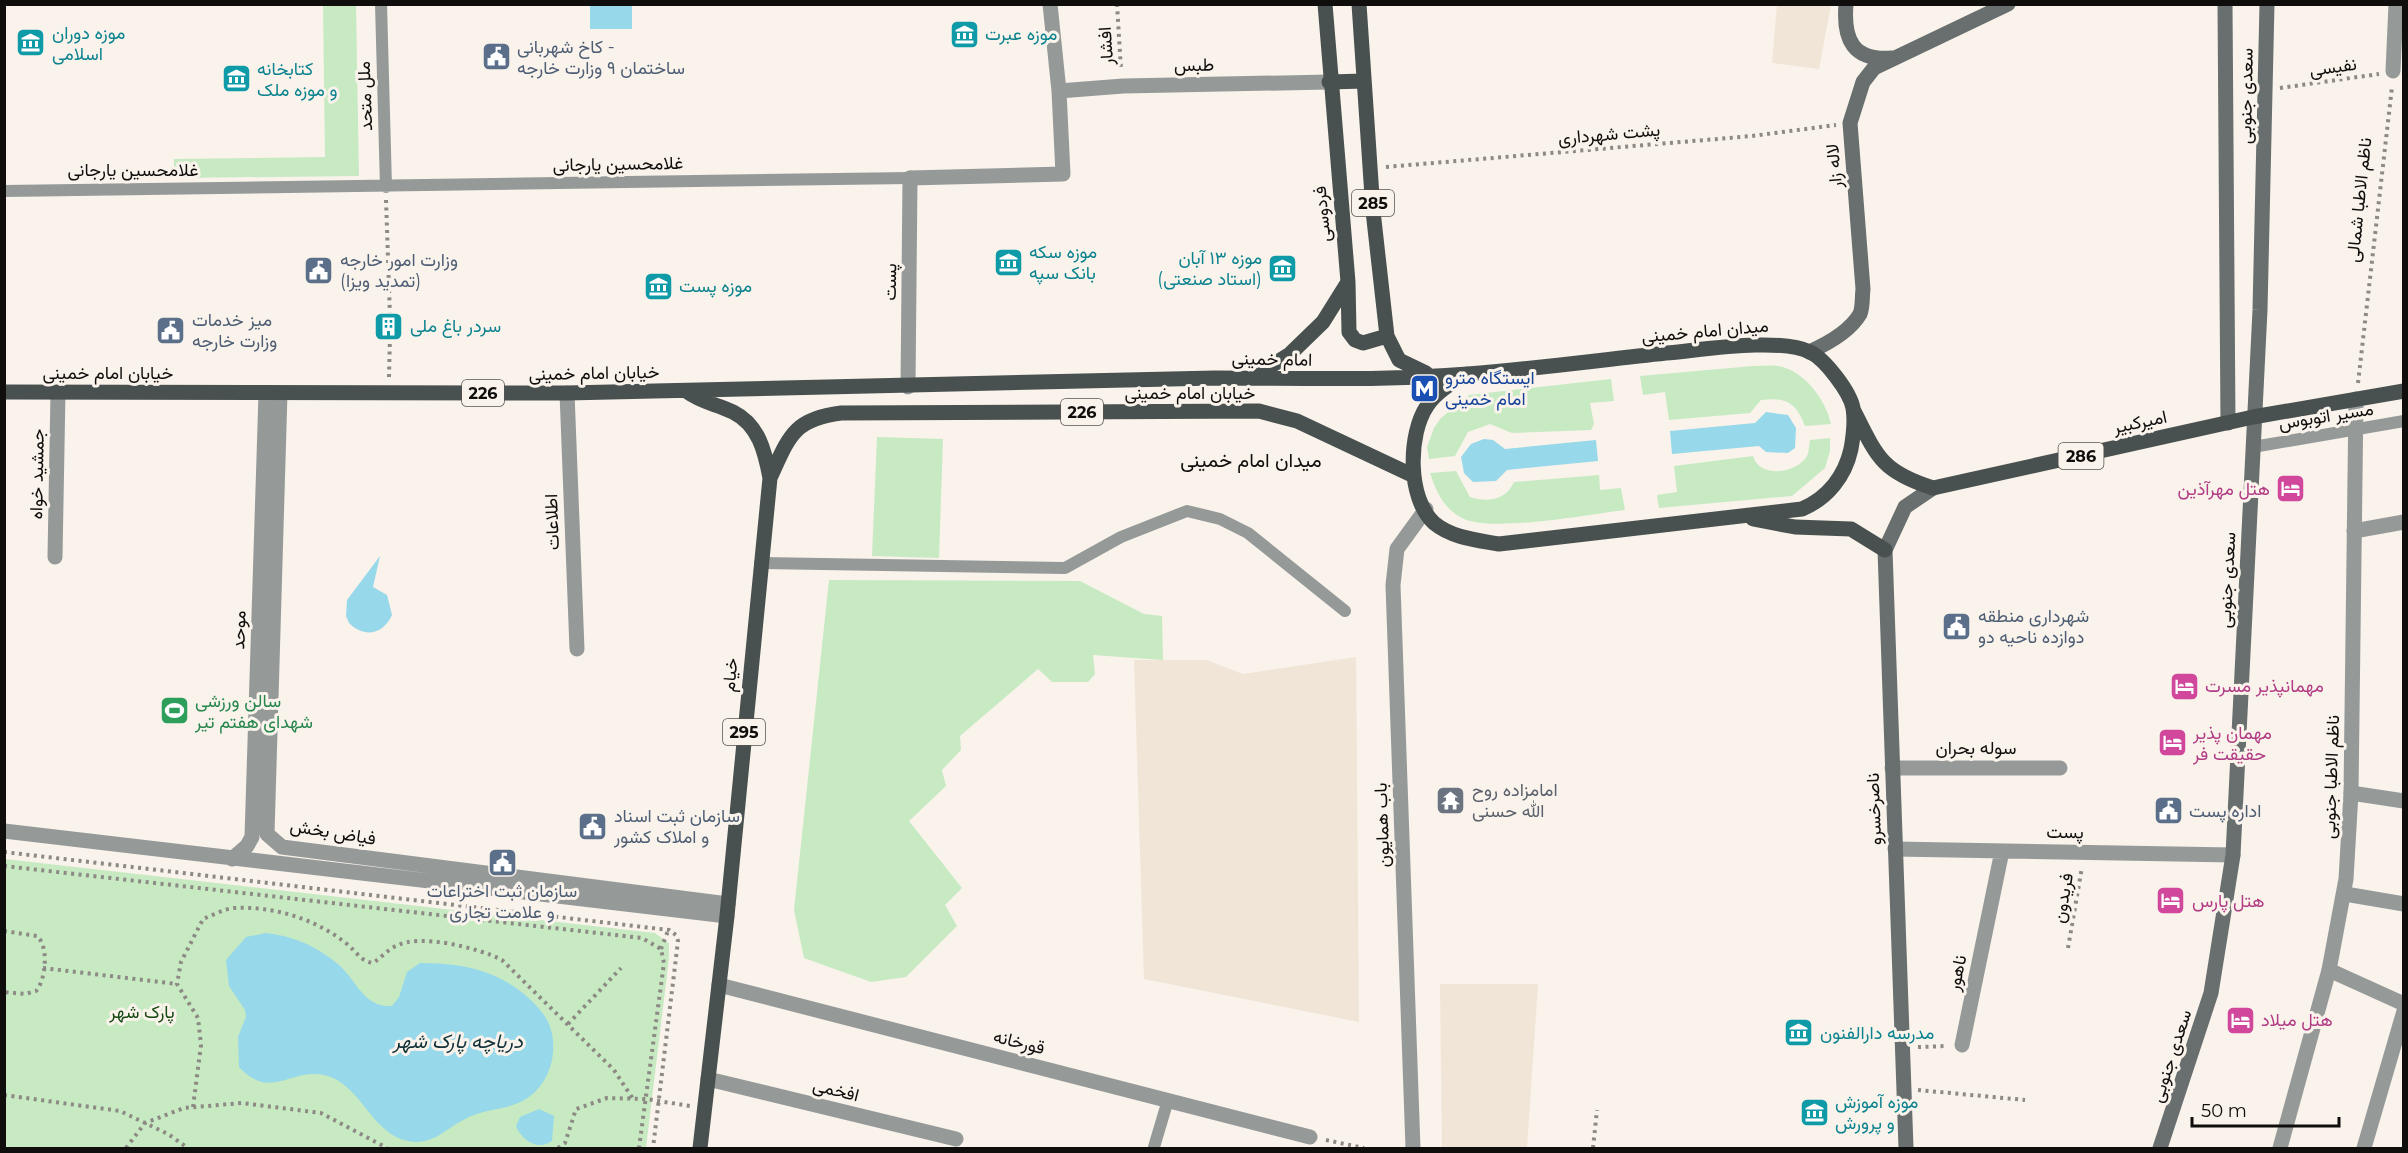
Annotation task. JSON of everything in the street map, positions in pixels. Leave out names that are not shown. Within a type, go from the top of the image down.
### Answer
[{"type":"main road","name":"فردوسی","points":[[1324,4],[1348,282],[1349,332],[1355,340],[1363,343],[1387,336]]},
{"type":"main road","name":"285","points":[[1359,4],[1371,169],[1387,336],[1399,360],[1410,367],[1435,375]]},
{"type":"main road","points":[[1846,4],[1844,27],[1853,45],[1863,55],[1876,59],[1895,58]]},
{"type":"main road","name":"لاله زار","points":[[1809,352],[1824,345],[1845,330],[1860,313],[1863,289],[1850,123],[1863,82],[1874,68],[2008,4]]},
{"type":"main road","name":"سعدی جنوبی","points":[[2225,4],[2228,423]]},
{"type":"main road","name":"سعدی جنوبی","points":[[2160,1149],[2211,993],[2233,855],[2260,310],[2267,4]]},
{"type":"main road","points":[[1329,82],[1364,81]]},
{"type":"main road","points":[[1252,378],[1290,354],[1323,322],[1348,282]]},
{"type":"main road","name":"میدان امام خمینی","points":[[1809,352],[1777,345],[1722,348],[1467,374],[1452,383],[1427,405],[1415,436],[1414,476],[1419,498],[1433,522],[1456,536],[1499,544],[1802,509],[1815,504],[1839,480],[1847,465],[1852,441],[1853,408]]},
{"type":"main road","points":[[1809,352],[1825,363],[1853,408],[1871,446],[1884,464],[1905,479],[1933,488]]},
{"type":"main road","name":"امام خمینی","points":[[1076,383],[1252,378],[1308,380],[1467,374]]},
{"type":"main road","name":"خیابان امام خمینی","points":[[4,392],[567,393],[1076,383]]},
{"type":"main road","name":"خیام","points":[[687,391],[703,403],[735,413],[749,425],[763,443],[770,478],[727,910],[700,1149]]},
{"type":"main road","name":"امیرکبیر","points":[[1933,488],[2253,417],[2403,391]]},
{"type":"main road","name":"خیابان امام خمینی","points":[[770,478],[785,446],[798,427],[818,416],[841,413],[1258,411],[1297,421],[1414,476]]},
{"type":"main road","name":"ناصرخسرو","points":[[1906,1149],[1885,550],[1905,507],[1933,488]]},
{"type":"main road","points":[[1742,517],[1795,527],[1851,530],[1885,550]]},
{"type":"street","name":"غلامحسین یارجانی","points":[[910,178],[1063,174],[1059,91],[1050,4]]},
{"type":"street","points":[[2393,71],[2396,4]]},
{"type":"street","name":"طبس","points":[[1059,91],[1123,86],[1329,82]]},
{"type":"street","name":"پست","points":[[908,387],[910,178]]},
{"type":"street","name":"جمشید خواه","points":[[55,557],[58,393]]},
{"type":"street","name":"اطلاعات","points":[[567,393],[577,649]]},
{"type":"street","name":"موحد","points":[[232,859],[247,846],[252,837],[273,394]]},
{"type":"street","name":"فیاض بخش","points":[[273,394],[267,834],[282,847],[727,910]]},
{"type":"street","name":"ناظم الاطبا جنوبی","points":[[2280,1149],[2329,970],[2345,894],[2351,793],[2356,399]]},
{"type":"street","name":"باب همایون","points":[[1413,1149],[1393,585],[1397,549],[1426,509]]},
{"type":"street","points":[[2354,531],[2403,522]]},
{"type":"street","name":"سوله بحران","points":[[1892,768],[2060,768]]},
{"type":"street","points":[[2351,793],[2403,801]]},
{"type":"street","name":"فیاض بخش","points":[[4,831],[672,909],[727,910]]},
{"type":"street","name":"پست","points":[[1895,849],[2233,855]]},
{"type":"street","name":"ناهور","points":[[1962,1045],[2002,850]]},
{"type":"street","points":[[2345,894],[2403,904]]},
{"type":"street","points":[[2329,970],[2403,1004]]},
{"type":"street","name":"قورخانه","points":[[718,985],[1310,1137]]},
{"type":"street","points":[[2364,1149],[2403,1011]]},
{"type":"street","name":"افخمی","points":[[708,1078],[956,1139]]},
{"type":"lane","name":"ملل متحد","points":[[381,4],[386,187]]},
{"type":"lane","name":"غلامحسین یارجانی","points":[[4,191],[910,178]]},
{"type":"lane","name":"مسیر اتوبوس","points":[[2253,447],[2403,421]]},
{"type":"lane","points":[[760,562],[1065,568],[1121,537],[1187,511],[1220,519],[1248,533],[1345,611]]},
{"type":"lane","points":[[1154,1147],[1168,1100]]},
{"type":"path","name":"افشار","points":[[1117,4],[1123,86]]},
{"type":"path","name":"نفیسی","points":[[2266,90],[2393,71]]},
{"type":"path","name":"ناظم الاطبا شمالی","points":[[2356,399],[2393,71]]},
{"type":"path","name":"پشت شهرداری","points":[[1371,169],[1752,136],[1850,123]]},
{"type":"path","points":[[386,187],[390,316]]},
{"type":"path","points":[[389,393],[390,335]]},
{"type":"path","points":[[4,852],[669,930],[676,935],[678,941],[653,1149]]},
{"type":"path","name":"فریدون","points":[[2068,948],[2085,852]]},
{"type":"path","points":[[4,866],[642,938],[661,950]]},
{"type":"path","points":[[193,1107],[201,1046],[198,1018],[177,984],[181,962],[203,919],[232,908],[283,912],[310,921],[347,944],[364,961],[373,963],[396,945],[424,942],[454,944],[491,954],[502,960],[614,1070],[633,1099]]},
{"type":"path","points":[[639,1149],[664,963],[661,950],[669,930],[672,909]]},
{"type":"path","points":[[4,931],[32,934],[42,940],[45,950],[41,981],[36,991],[25,994],[4,992]]},
{"type":"path","points":[[568,1024],[621,968]]},
{"type":"path","points":[[43,969],[177,984]]},
{"type":"path","points":[[1902,1047],[1962,1045]]},
{"type":"path","points":[[1904,1088],[2025,1100]]},
{"type":"path","points":[[4,1095],[120,1111],[168,1134],[188,1149]]},
{"type":"path","points":[[558,1149],[565,1143],[576,1109],[607,1098],[646,1099],[705,1108]]},
{"type":"path","points":[[126,1149],[145,1123],[184,1108],[242,1103],[321,1113],[387,1149]]},
{"type":"path","points":[[1593,1149],[1597,1110]]},
{"type":"path","points":[[1310,1137],[1364,1149]]},
{"type":"shaded area","points":[[1777,5],[1831,5],[1819,69],[1772,63]]},
{"type":"shaded area","points":[[1356,657],[1359,1022],[1144,979],[1134,660],[1206,660],[1243,674]]},
{"type":"shaded area","points":[[1440,984],[1538,984],[1527,1148],[1442,1148]]},
{"type":"green space","points":[[323,5],[356,5],[359,176],[174,178],[174,159],[325,157]]},
{"type":"green space","points":[[1753,366],[1778,366],[1797,373],[1819,396],[1831,424],[1805,426],[1793,406],[1777,399],[1761,400],[1750,413],[1669,420],[1665,392],[1643,395],[1640,376]]},
{"type":"green space","points":[[1611,379],[1614,401],[1590,403],[1594,424],[1591,430],[1512,433],[1490,424],[1468,432],[1455,456],[1429,459],[1427,447],[1434,428],[1441,418],[1469,395]]},
{"type":"green space","points":[[877,437],[943,439],[939,558],[872,556]]},
{"type":"green space","points":[[1830,438],[1830,451],[1825,468],[1792,496],[1659,508],[1657,495],[1677,492],[1674,466],[1753,456],[1763,468],[1779,471],[1796,466],[1803,461],[1808,454],[1810,440]]},
{"type":"green space","points":[[1456,471],[1470,497],[1483,500],[1501,496],[1511,488],[1514,482],[1599,475],[1600,490],[1621,488],[1625,510],[1515,523],[1473,522],[1460,517],[1449,508],[1438,492],[1430,473]]},
{"type":"green space","points":[[829,580],[1080,581],[1144,614],[1162,616],[1163,660],[1093,655],[1095,674],[1088,682],[1052,682],[1038,669],[960,736],[961,750],[942,770],[946,786],[909,821],[962,888],[945,905],[957,926],[906,977],[871,982],[804,958],[794,910]]},
{"type":"green space","name":"پارک شهر","points":[[5,859],[655,933],[669,943],[669,958],[646,1148],[5,1148]]},
{"type":"water","points":[[590,5],[632,5],[632,29],[590,29]]},
{"type":"water","points":[[1766,412],[1788,415],[1796,428],[1795,448],[1788,453],[1766,452],[1759,446],[1672,454],[1670,431],[1755,423]]},
{"type":"water","points":[[1484,439],[1493,440],[1505,449],[1596,440],[1598,461],[1507,470],[1496,481],[1473,482],[1464,473],[1461,457],[1471,444]]},
{"type":"water","points":[[380,556],[373,587],[387,595],[392,615],[384,627],[373,632],[361,631],[349,623],[346,616],[347,600]]},
{"type":"water","name":"دریاچه پارک شهر","points":[[266,933],[295,939],[322,952],[345,971],[368,998],[382,1005],[392,1006],[399,997],[407,972],[420,963],[463,966],[493,975],[516,988],[546,1018],[553,1044],[548,1073],[537,1090],[522,1101],[473,1115],[432,1139],[417,1142],[395,1136],[384,1129],[348,1088],[337,1080],[324,1075],[312,1074],[271,1083],[250,1077],[239,1067],[238,1037],[246,1017],[245,1010],[229,986],[226,960],[246,937]]},
{"type":"water","points":[[539,1109],[554,1116],[552,1141],[536,1145],[526,1140],[516,1126],[520,1117]]},
{"type":"place","name":"موزه عبرت","points":[[964,34]]},
{"type":"place","name":"موزه دوران اسلامی","points":[[31,43]]},
{"type":"place","name":"کاخ شهربانی - ساختمان ۹ وزارت خارجه","points":[[496,57]]},
{"type":"place","name":"کتابخانه و موزه ملک","points":[[236,79]]},
{"type":"place","name":"موزه سکه بانک سپه","points":[[1008,262]]},
{"type":"place","name":"موزه ۱۳ آبان (استاد صنعتی)","points":[[1283,268]]},
{"type":"place","name":"وزارت امور خارجه (تمدید ویزا)","points":[[319,270]]},
{"type":"place","name":"موزه پست","points":[[658,286]]},
{"type":"place","name":"سردر باغ ملی","points":[[389,326]]},
{"type":"place","name":"میز خدمات وزارت خارجه","points":[[171,330]]},
{"type":"place","name":"ایستگاه مترو امام خمینی","points":[[1424,388]]},
{"type":"place","name":"هتل مهرآذین","points":[[2291,489]]},
{"type":"place","name":"شهرداری منطقه دوازده ناحیه دو","points":[[1957,626]]},
{"type":"place","name":"مهمانپذیر مسرت","points":[[2184,686]]},
{"type":"place","name":"سالن ورزشی شهدای هفتم تیر","points":[[174,711]]},
{"type":"place","name":"مهمان پذیر حقیقت فر","points":[[2172,743]]},
{"type":"place","name":"امامزاده روح الله حسنی","points":[[1451,800]]},
{"type":"place","name":"اداره پست","points":[[2168,811]]},
{"type":"place","name":"سازمان ثبت اسناد و املاک کشور","points":[[593,826]]},
{"type":"place","name":"سازمان ثبت اختراعات و علامت تجاری","points":[[502,862]]},
{"type":"place","name":"هتل پارس","points":[[2171,901]]},
{"type":"place","name":"هتل میلاد","points":[[2240,1020]]},
{"type":"place","name":"مدرسه دارالفنون","points":[[1799,1033]]},
{"type":"place","name":"موزه آموزش و پرورش","points":[[1814,1112]]},
{"type":"district","name":"میدان امام خمینی","points":[[1251,460]]}]
